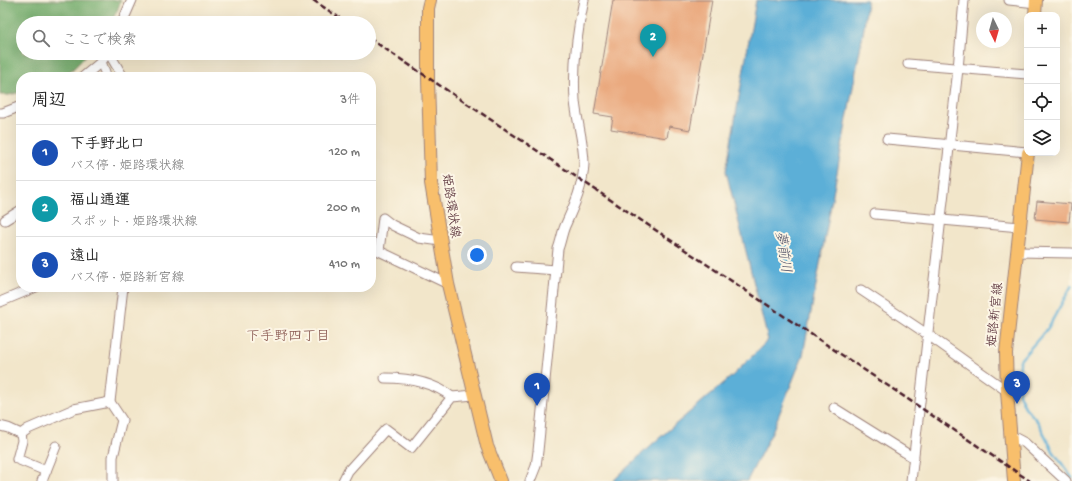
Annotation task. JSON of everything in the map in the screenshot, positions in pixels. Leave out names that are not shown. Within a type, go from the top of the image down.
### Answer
[{"type":"main road","name":"姫路環状線","points":[[430,0],[428,8],[428,78],[431,183],[448,284],[474,395],[487,446],[501,481]]},
{"type":"main road","points":[[1035,12],[1036,1]]},
{"type":"main road","name":"姫路新宮線","points":[[1014,481],[1007,391],[1007,337],[1018,252],[1027,156]]},
{"type":"street","points":[[125,16],[132,0]]},
{"type":"street","points":[[530,481],[536,466],[538,451],[558,249],[578,197],[583,176],[583,147],[576,106],[575,79],[578,35],[584,0]]},
{"type":"street","points":[[911,481],[958,69],[964,0]]},
{"type":"street","points":[[1009,0],[1036,1]]},
{"type":"street","points":[[113,60],[120,72]]},
{"type":"street","points":[[89,72],[101,62],[105,72]]},
{"type":"street","points":[[908,64],[1024,74]]},
{"type":"street","points":[[1,114],[16,108]]},
{"type":"street","points":[[887,139],[1024,153]]},
{"type":"street","points":[[5,220],[16,213]]},
{"type":"street","points":[[875,214],[1020,227]]},
{"type":"street","points":[[441,241],[419,238],[392,225],[383,218],[379,251],[448,284]]},
{"type":"street","points":[[1018,252],[1072,253]]},
{"type":"street","points":[[516,267],[556,270]]},
{"type":"street","points":[[861,290],[927,334],[1007,391]]},
{"type":"street","points":[[0,302],[24,292]]},
{"type":"street","points":[[113,481],[113,457],[122,420],[110,402],[122,292]]},
{"type":"street","points":[[385,378],[405,378],[444,391],[452,397],[474,395]]},
{"type":"street","points":[[343,481],[348,471],[386,429],[411,448],[452,397]]},
{"type":"street","points":[[21,434],[28,429],[74,409],[110,402]]},
{"type":"street","points":[[834,408],[914,458]]},
{"type":"street","points":[[0,426],[21,434]]},
{"type":"street","points":[[21,434],[22,441],[17,459],[46,471]]},
{"type":"street","points":[[1010,435],[1025,443],[1066,481]]},
{"type":"street","points":[[42,481],[56,446]]},
{"type":"green space","points":[[0,0],[121,0],[114,16],[16,16],[16,60],[82,60],[68,72],[16,72],[16,93],[0,95]]},
{"type":"water","name":"夢前川","points":[[756,0],[867,0],[864,28],[803,355],[772,432],[747,481],[613,481],[650,446],[732,376],[768,340],[726,171]]},
{"type":"building","points":[[613,0],[712,0],[690,130],[669,126],[667,138],[611,129],[613,117],[594,114]]},
{"type":"building","points":[[1037,201],[1071,204],[1069,222],[1035,219]]},
{"type":"waterway","points":[[1072,285],[1048,328],[1020,360],[1019,394],[1025,407],[1038,422],[1053,451],[1072,478]]},
{"type":"railway","points":[[313,0],[337,16]]},
{"type":"railway","points":[[376,43],[1030,481]]},
{"type":"place","name":"福山通運","points":[[653,57]]},
{"type":"place","name":"遠山","points":[[1017,404]]},
{"type":"place","name":"下手野北口","points":[[537,406]]},
{"type":"district","name":"下手野四丁目","points":[[288,337]]}]
